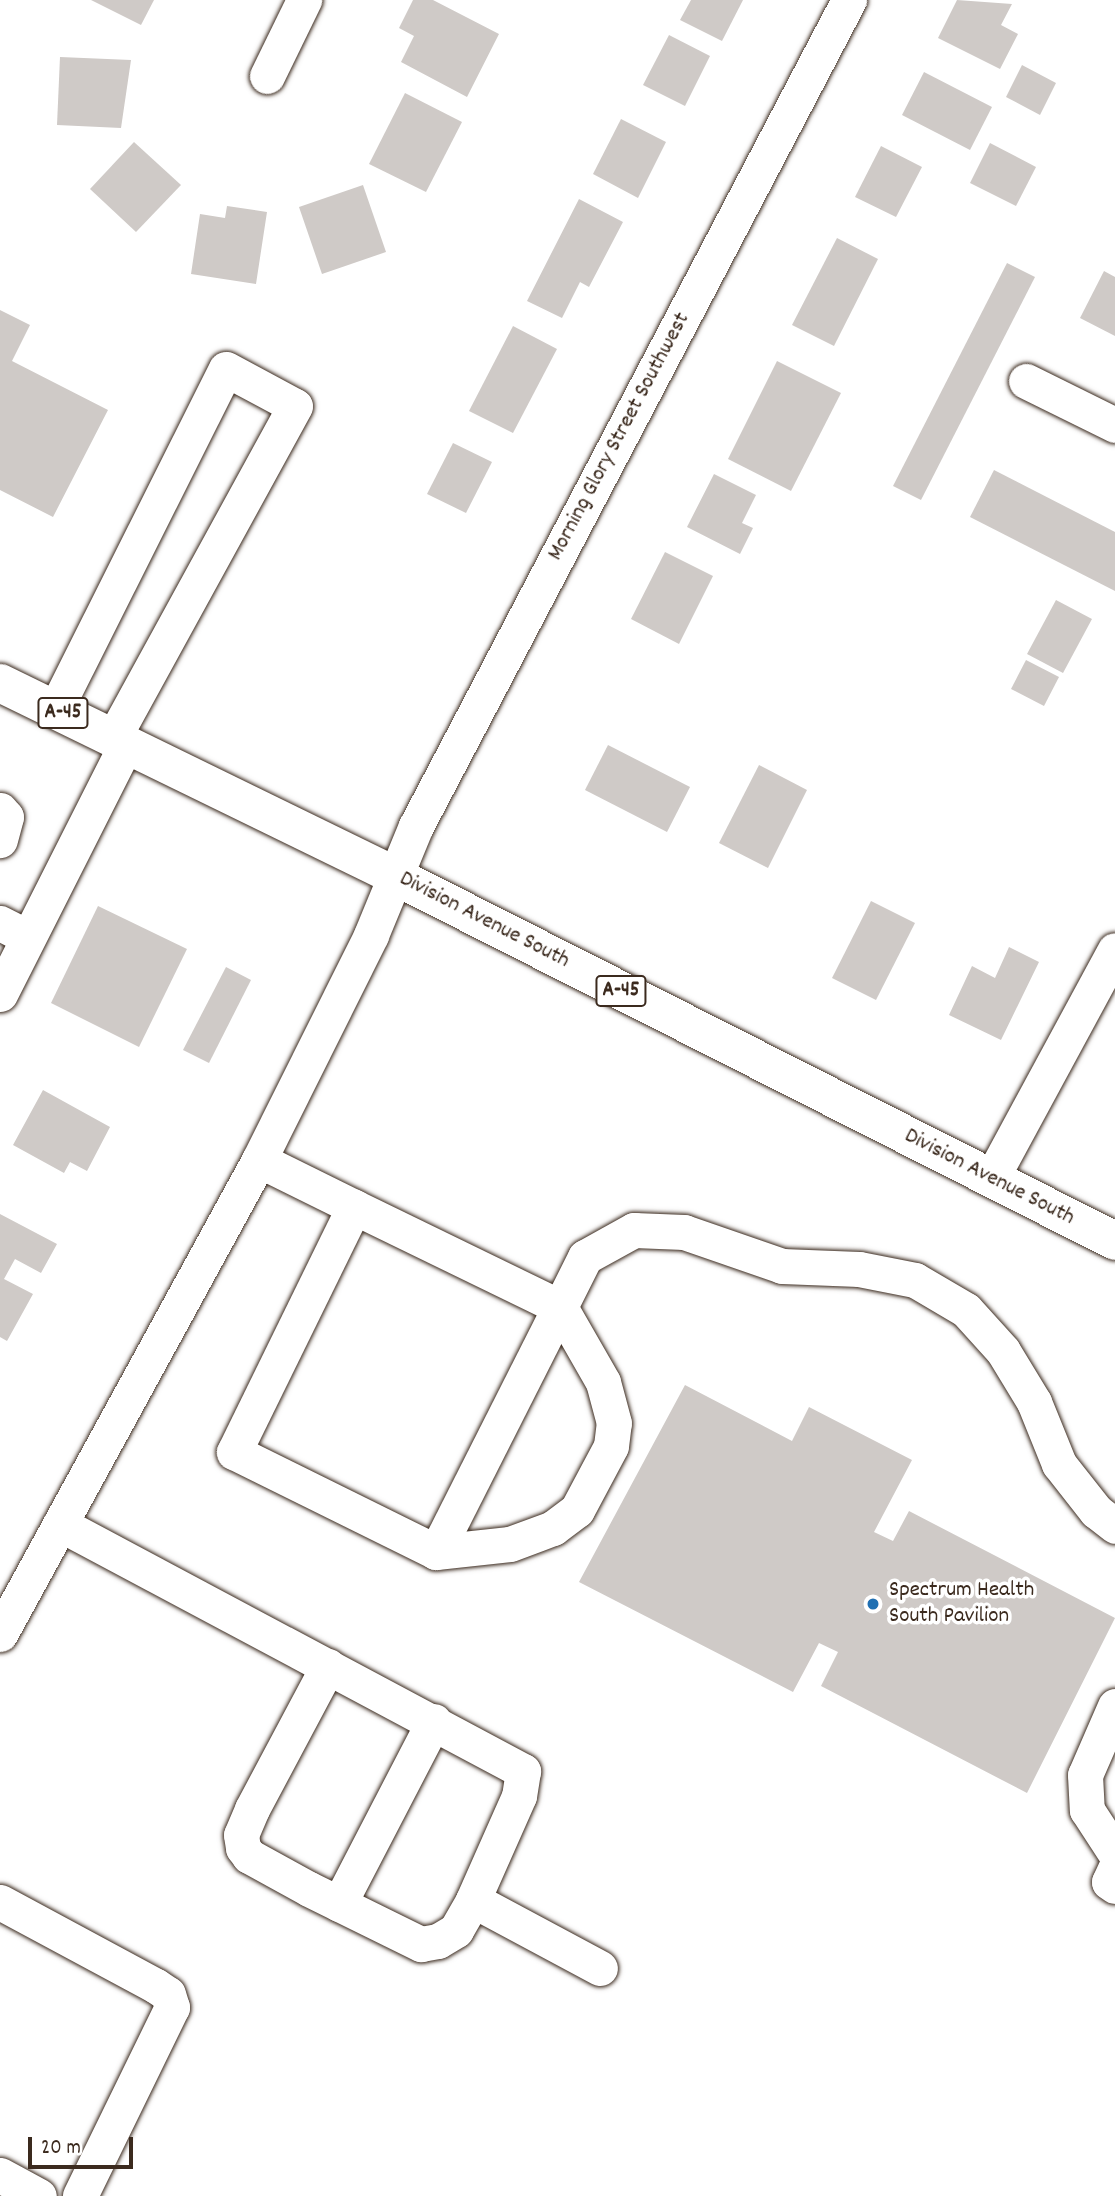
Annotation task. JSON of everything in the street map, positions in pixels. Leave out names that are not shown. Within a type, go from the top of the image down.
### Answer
[{"type":"main road","name":"Division Avenue South","points":[[0,683],[395,876],[1115,1241]]},
{"type":"street","points":[[267,76],[303,0]]},
{"type":"street","name":"Morning Glory Street Southwest","points":[[0,1634],[259,1160],[395,876],[415,826],[849,0]]},
{"type":"street","points":[[0,993],[14,930],[120,742],[295,406],[226,369],[55,709]]},
{"type":"street","points":[[1027,381],[1115,425]]},
{"type":"street","points":[[0,810],[6,817],[0,840]]},
{"type":"street","points":[[991,1179],[1115,950]]},
{"type":"street","points":[[259,1160],[560,1307],[603,1382],[614,1423],[611,1446],[577,1510],[553,1528],[510,1544],[436,1552],[234,1452],[354,1207]]},
{"type":"street","points":[[436,1552],[585,1257],[634,1230],[684,1232],[782,1266],[859,1269],[915,1280],[966,1310],[1003,1351],[1034,1402],[1059,1464],[1096,1511],[1115,1526]]},
{"type":"street","points":[[60,1524],[435,1721],[523,1771],[519,1796],[473,1900],[456,1930],[421,1944],[249,1856],[241,1835],[328,1667]]},
{"type":"street","points":[[1115,1706],[1085,1776],[1087,1810],[1115,1853]]},
{"type":"street","points":[[339,1903],[435,1721]]},
{"type":"street","points":[[1115,1869],[1109,1882],[1115,1886]]},
{"type":"street","points":[[473,1900],[600,1968]]},
{"type":"street","points":[[0,1902],[156,1986],[168,1994],[172,2007],[80,2196]]},
{"type":"street","points":[[0,2175],[40,2196]]},
{"type":"building","points":[[91,0],[154,0],[141,25]]},
{"type":"building","points":[[413,0],[433,0],[499,34],[467,97],[401,62],[414,36],[399,28]]},
{"type":"building","points":[[691,0],[743,0],[722,41],[680,20]]},
{"type":"building","points":[[957,0],[1012,4],[1001,25],[1018,34],[1000,69],[938,38]]},
{"type":"building","points":[[669,35],[710,56],[685,106],[643,85]]},
{"type":"building","points":[[60,57],[131,60],[121,128],[57,125]]},
{"type":"building","points":[[1022,65],[1056,83],[1040,115],[1006,97]]},
{"type":"building","points":[[924,72],[992,107],[970,150],[902,115]]},
{"type":"building","points":[[405,93],[462,122],[426,192],[369,164]]},
{"type":"building","points":[[621,119],[666,142],[638,198],[593,174]]},
{"type":"building","points":[[134,142],[181,185],[136,232],[90,189]]},
{"type":"building","points":[[990,143],[1036,167],[1016,206],[970,183]]},
{"type":"building","points":[[881,146],[922,167],[896,217],[855,197]]},
{"type":"building","points":[[363,185],[386,252],[322,274],[299,207]]},
{"type":"building","points":[[579,199],[623,222],[589,287],[580,282],[562,318],[527,301]]},
{"type":"building","points":[[227,206],[267,212],[256,284],[191,274],[200,214],[225,218]]},
{"type":"building","points":[[837,238],[878,259],[834,346],[792,325]]},
{"type":"building","points":[[1007,263],[1035,277],[921,500],[893,486]]},
{"type":"building","points":[[1104,271],[1115,277],[1115,336],[1080,318]]},
{"type":"building","points":[[0,310],[30,325],[12,361],[108,410],[53,517],[0,490]]},
{"type":"building","points":[[513,326],[557,349],[513,433],[469,411]]},
{"type":"building","points":[[777,361],[841,393],[791,491],[728,459]]},
{"type":"building","points":[[453,443],[492,462],[466,513],[427,494]]},
{"type":"building","points":[[994,470],[1115,532],[1115,591],[970,517]]},
{"type":"building","points":[[714,474],[756,495],[742,523],[753,528],[740,554],[687,527]]},
{"type":"building","points":[[665,552],[713,576],[679,644],[631,619]]},
{"type":"building","points":[[1056,600],[1092,619],[1063,673],[1027,654]]},
{"type":"building","points":[[1026,660],[1059,677],[1044,706],[1011,689]]},
{"type":"building","points":[[608,745],[690,787],[667,832],[585,790]]},
{"type":"building","points":[[759,765],[807,790],[768,868],[719,843]]},
{"type":"building","points":[[871,901],[915,923],[876,1000],[832,978]]},
{"type":"building","points":[[98,906],[187,949],[139,1047],[51,1003]]},
{"type":"building","points":[[1009,947],[1039,962],[1001,1040],[949,1015],[972,966],[995,978]]},
{"type":"building","points":[[226,967],[251,980],[209,1063],[183,1050]]},
{"type":"building","points":[[43,1090],[110,1127],[87,1171],[70,1162],[64,1173],[13,1145]]},
{"type":"building","points":[[0,1214],[57,1244],[41,1273],[15,1259],[4,1279],[33,1294],[7,1341],[0,1337]]},
{"type":"building","points":[[685,1385],[792,1441],[809,1407],[912,1460],[874,1532],[893,1541],[909,1511],[1115,1618],[1027,1793],[821,1686],[838,1652],[819,1643],[793,1692],[579,1582]]},
{"type":"place","name":"Spectrum Health South Pavilion","points":[[873,1604]]}]
